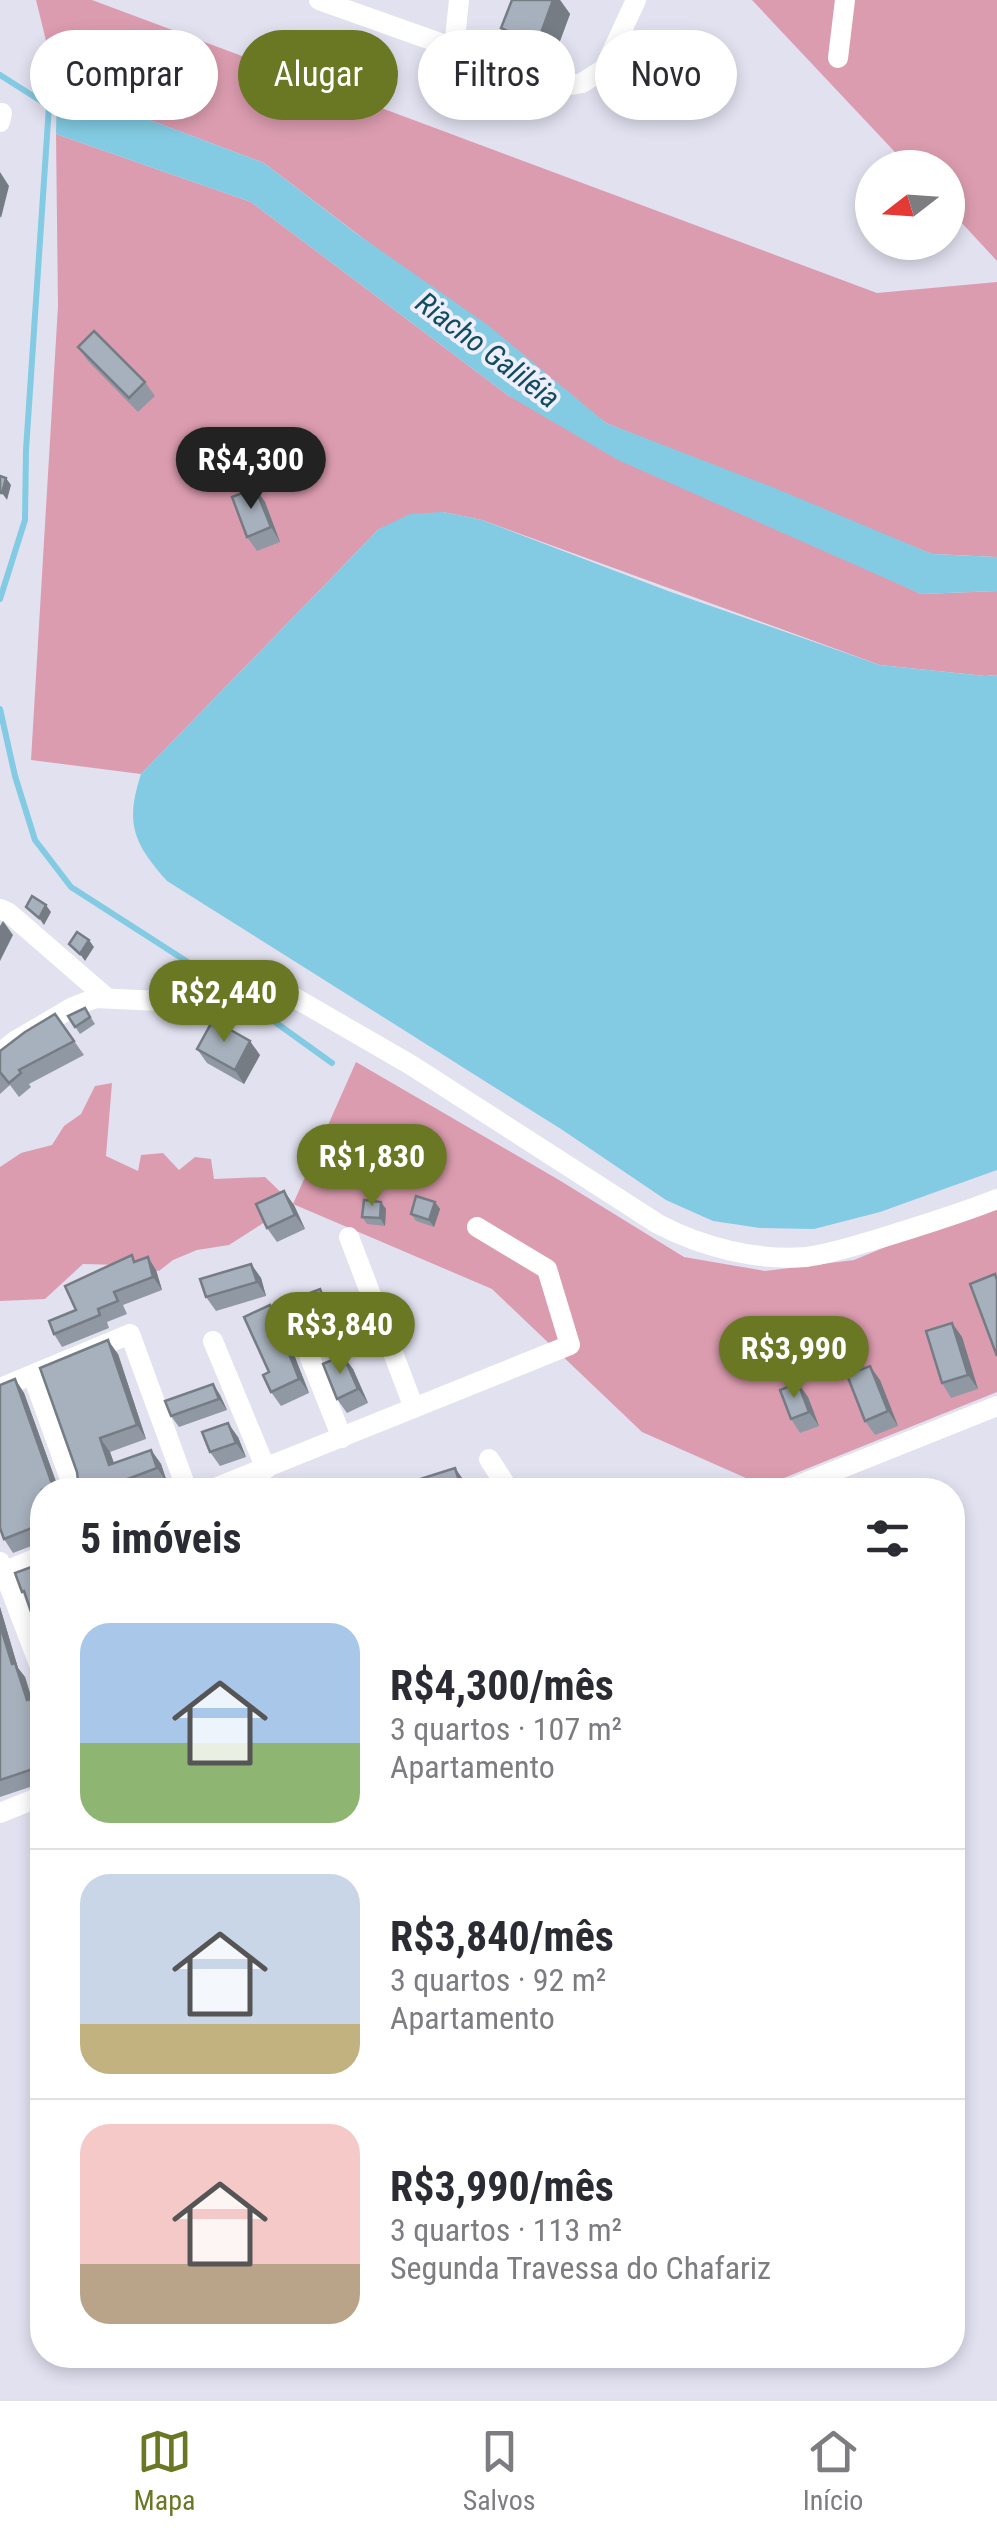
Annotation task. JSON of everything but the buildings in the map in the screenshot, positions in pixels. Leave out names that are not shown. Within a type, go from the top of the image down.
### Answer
[{"type":"street","points":[[318,0],[418,35]]},
{"type":"street","points":[[456,30],[458,0]]},
{"type":"street","points":[[575,83],[604,70],[636,0]]},
{"type":"street","points":[[838,58],[845,0]]},
{"type":"street","points":[[0,909],[107,998]]},
{"type":"street","points":[[5,1042],[96,998],[182,1002],[255,982],[266,983],[410,1064],[658,1224],[708,1245],[771,1256],[806,1257],[858,1245],[997,1199]]},
{"type":"street","points":[[242,1478],[570,1345],[546,1269],[477,1227]]},
{"type":"street","points":[[349,1236],[414,1408]]},
{"type":"street","points":[[293,1315],[342,1438]]},
{"type":"street","points":[[0,1388],[130,1334],[183,1478]]},
{"type":"street","points":[[212,1341],[266,1469]]},
{"type":"street","points":[[34,1376],[70,1478]]},
{"type":"street","points":[[817,1478],[997,1406]]},
{"type":"street","points":[[489,1459],[501,1478]]},
{"type":"street","points":[[30,1560],[1,1569],[30,1642]]},
{"type":"street","points":[[0,1813],[30,1801]]},
{"type":"shaded area","points":[[36,0],[92,0],[172,30],[43,30]]},
{"type":"shaded area","points":[[752,0],[997,0],[997,261],[965,226],[965,150],[893,150]]},
{"type":"shaded area","points":[[218,47],[238,54],[238,120],[398,120],[398,114],[877,293],[997,282],[997,557],[932,554],[606,423],[264,163],[150,120],[218,120]]},
{"type":"shaded area","points":[[56,134],[251,202],[509,396],[921,594],[997,591],[997,675],[880,665],[482,520],[443,512],[379,529],[141,774],[31,760],[58,306]]},
{"type":"shaded area","points":[[356,1062],[684,1257],[765,1271],[854,1260],[997,1201],[997,1392],[784,1478],[746,1478],[642,1432],[492,1289],[293,1204]]},
{"type":"shaded area","points":[[112,1083],[106,1156],[138,1171],[141,1155],[163,1153],[179,1170],[195,1157],[211,1159],[214,1179],[265,1177],[293,1204],[229,1245],[197,1250],[159,1271],[83,1264],[45,1299],[0,1301],[0,1167],[21,1153],[52,1145],[64,1126],[81,1114],[95,1086]]},
{"type":"water","points":[[56,120],[150,120],[264,163],[489,326],[606,423],[932,554],[997,557],[997,591],[921,594],[618,460],[509,396],[251,202],[56,134]]},
{"type":"water","points":[[443,512],[482,520],[668,591],[880,665],[997,675],[997,1170],[880,1212],[814,1229],[760,1228],[713,1221],[666,1200],[561,1129],[167,881],[155,868],[135,832],[133,819],[141,774],[379,529],[410,514]]},
{"type":"waterway","name":"Riacho Galiléia","points":[[0,75],[30,94]]},
{"type":"waterway","points":[[0,599],[25,520],[26,450],[48,120]]},
{"type":"waterway","points":[[0,709],[35,840],[71,887],[225,986]]},
{"type":"waterway","points":[[236,994],[332,1063]]}]
